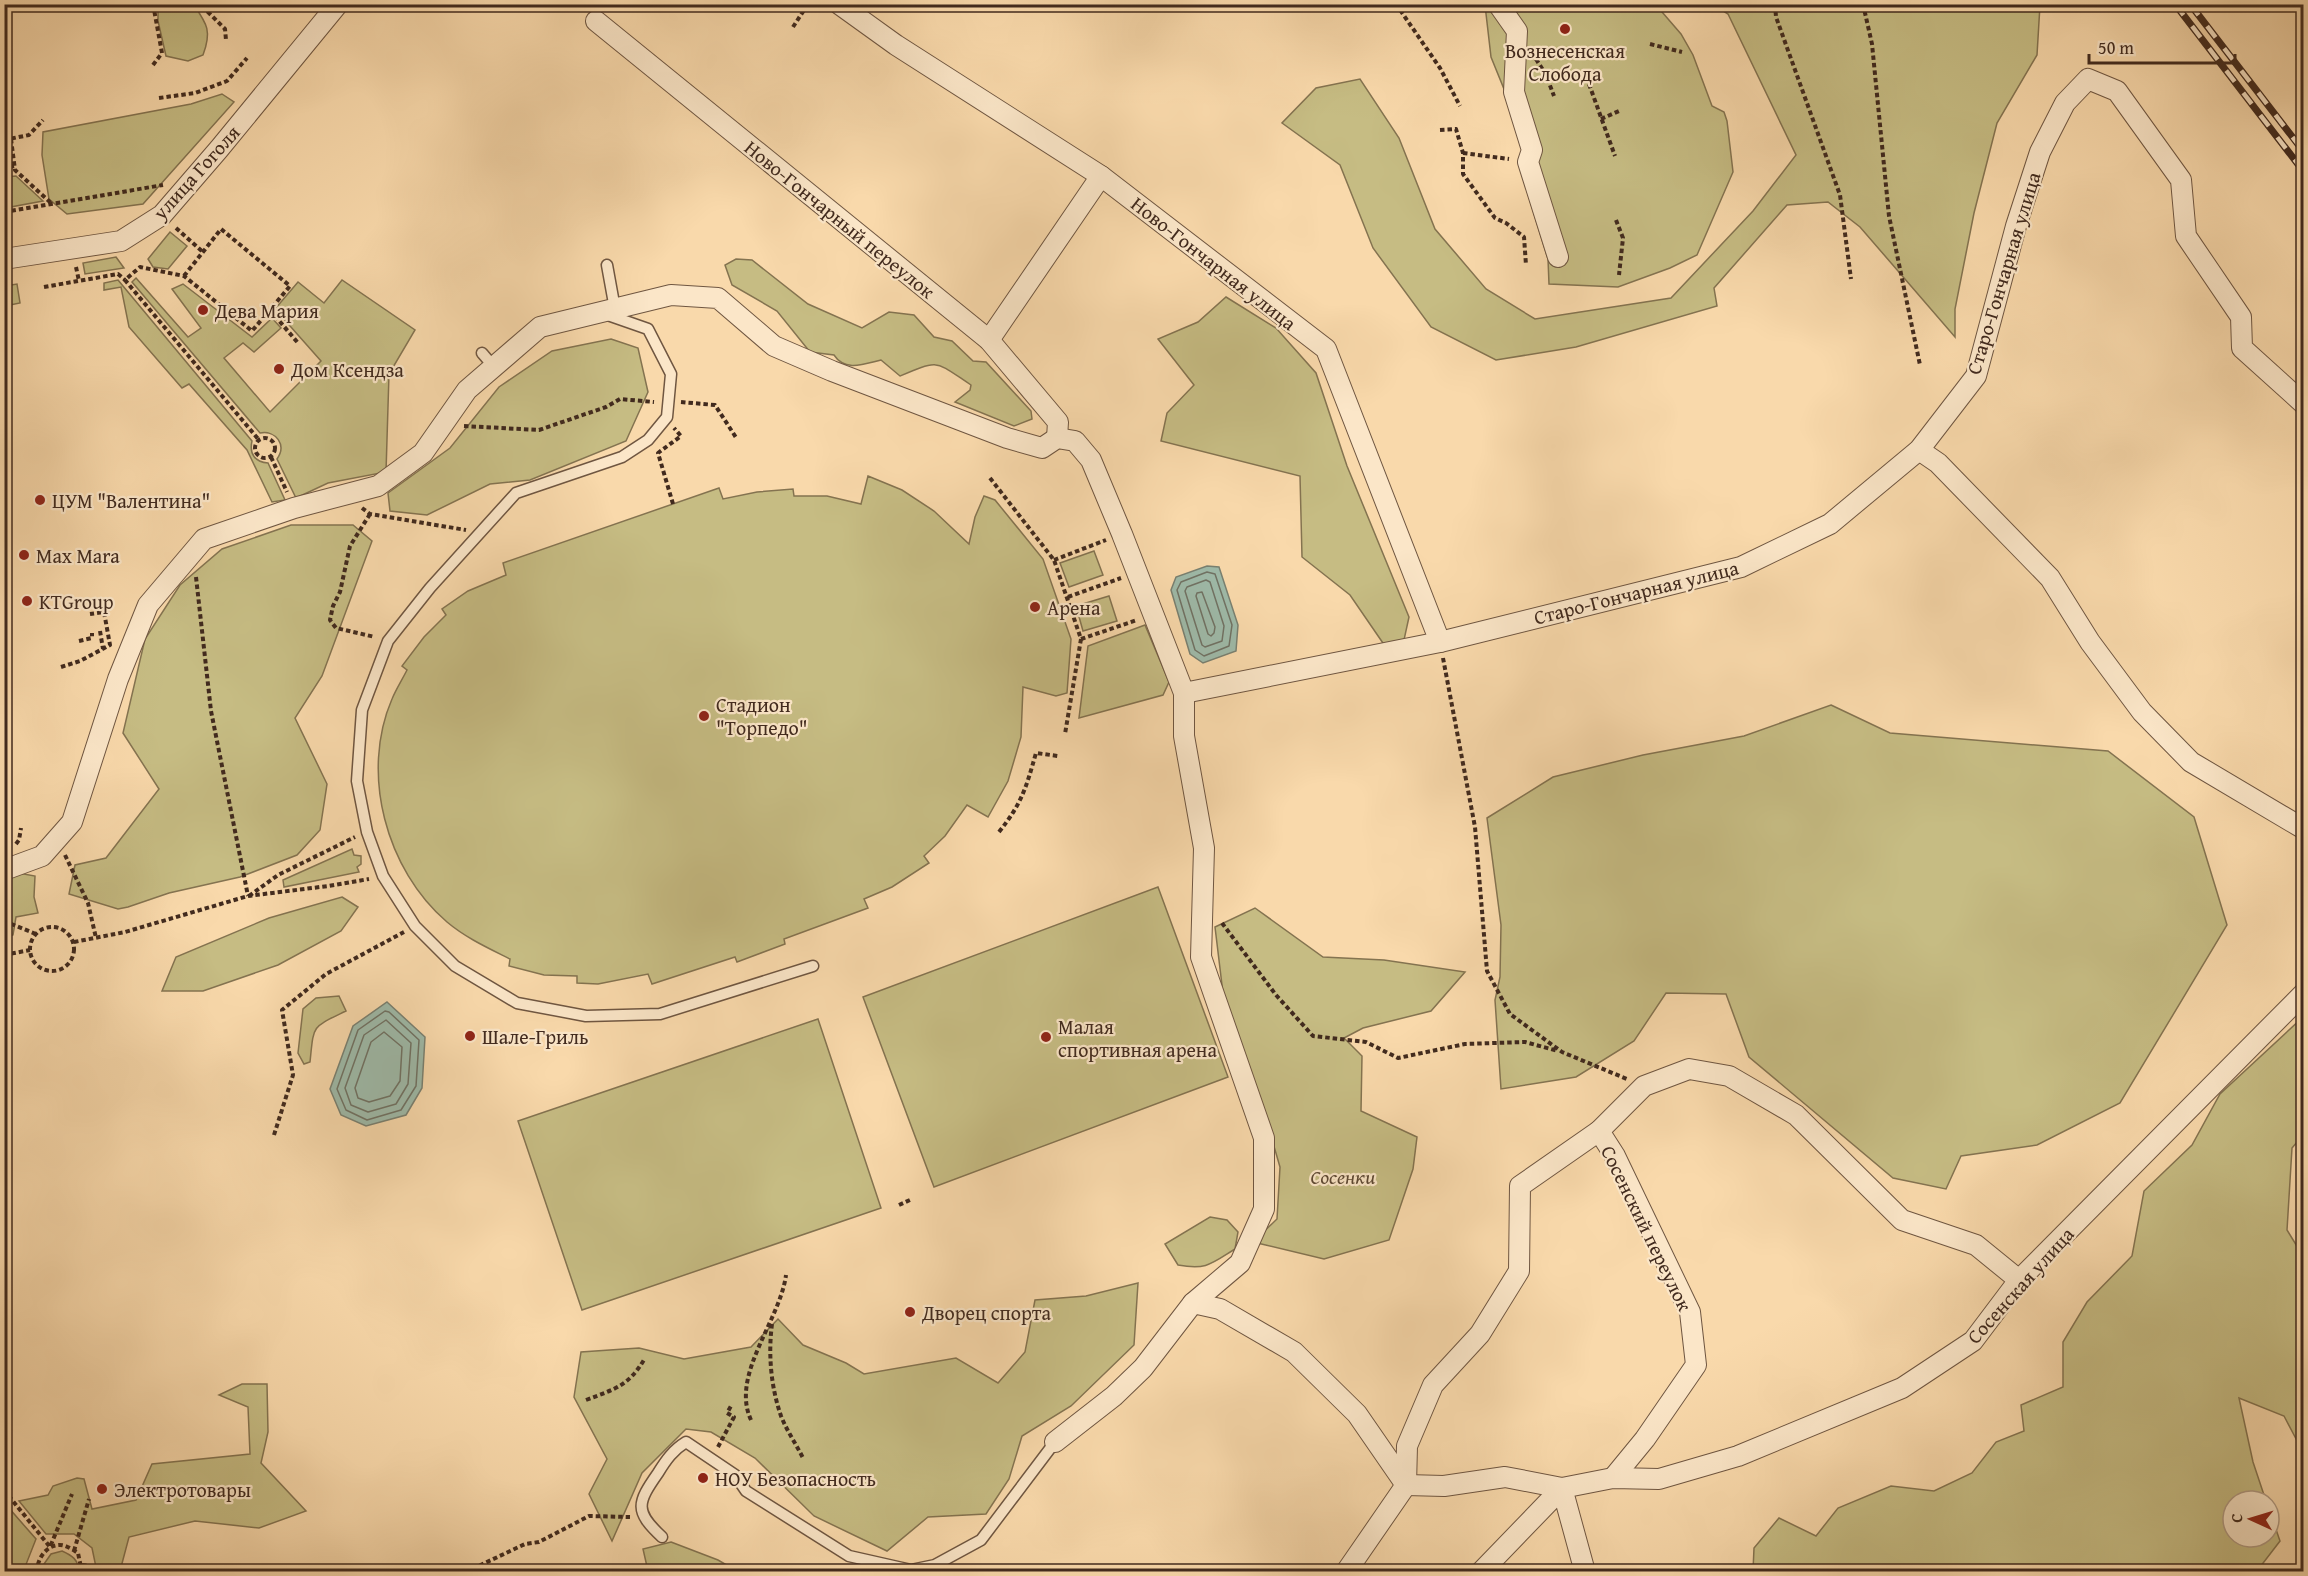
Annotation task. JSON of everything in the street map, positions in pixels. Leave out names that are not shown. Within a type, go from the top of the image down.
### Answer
[{"type":"street","name":"улица Гоголя","points":[[4,259],[121,241],[162,215],[338,4]]},
{"type":"street","name":"Ново-Гончарная улица","points":[[839,4],[896,45],[1101,176],[1326,349],[1440,642]]},
{"type":"street","points":[[1498,4],[1517,31],[1514,92],[1532,150],[1528,162],[1558,257]]},
{"type":"street","name":"Ново-Гончарный переулок","points":[[596,21],[989,340],[1058,422],[1057,438]]},
{"type":"street","name":"Старо-Гончарная улица","points":[[1184,693],[1440,642],[1741,567],[1830,524],[1918,450],[1976,376],[2016,226],[2040,152],[2065,103],[2088,79],[2118,91],[2181,180],[2186,236],[2241,317],[2242,348],[2304,404]]},
{"type":"street","points":[[989,340],[1101,176]]},
{"type":"street","points":[[4,870],[42,856],[72,822],[118,679],[148,605],[204,538],[294,508],[378,486],[423,453],[464,386],[488,360],[540,327],[671,295],[718,298],[774,346],[832,371],[996,434],[1034,446],[1042,448],[1057,438],[1075,441],[1091,460],[1184,693],[1184,736],[1204,848],[1201,957],[1264,1138],[1265,1179],[1264,1209],[1240,1263],[1193,1303],[1143,1368],[1114,1396],[1055,1442]]},
{"type":"street","points":[[1918,450],[1938,463],[2050,578],[2090,642],[2142,712],[2191,762],[2304,829]]},
{"type":"street","name":"Сосенская улица","points":[[1406,1485],[1444,1486],[1505,1476],[1562,1488],[1613,1478],[1659,1479],[1738,1456],[1902,1388],[1973,1341],[2019,1280],[2304,993]]},
{"type":"street","points":[[1346,1572],[1406,1485],[1407,1446],[1433,1385],[1479,1334],[1519,1272],[1520,1186],[1599,1131],[1644,1086],[1689,1069],[1729,1076],[1796,1115],[1902,1220],[1976,1245],[2019,1280]]},
{"type":"street","name":"Сосенский переулок","points":[[1599,1131],[1616,1156],[1690,1312],[1696,1365],[1645,1438],[1613,1478]]},
{"type":"street","points":[[1193,1303],[1220,1309],[1294,1353],[1357,1414],[1406,1485]]},
{"type":"street","points":[[1481,1572],[1562,1488]]},
{"type":"street","points":[[1562,1488],[1585,1572]]},
{"type":"lane","points":[[607,266],[608,311],[648,329],[671,374],[667,417],[648,440],[622,457],[516,493],[430,588],[388,641],[362,710],[357,781],[367,832],[382,876],[415,926],[455,966],[517,1003],[586,1016],[660,1014],[813,966]]},
{"type":"lane","points":[[662,1537],[647,1523],[641,1509],[642,1495],[674,1450],[686,1442],[735,1475],[746,1491],[849,1556],[911,1570],[935,1565],[981,1540],[1055,1442]]},
{"type":"path","points":[[153,4],[162,53],[153,65]]},
{"type":"path","points":[[207,4],[208,12],[225,29],[226,40]]},
{"type":"path","points":[[793,27],[808,4]]},
{"type":"path","points":[[1396,4],[1440,68],[1461,106]]},
{"type":"path","points":[[1775,4],[1776,17],[1840,195],[1851,279]]},
{"type":"path","points":[[1863,4],[1872,44],[1889,216],[1920,365]]},
{"type":"path","points":[[1650,44],[1682,52]]},
{"type":"path","points":[[159,98],[195,93],[227,81],[247,58]]},
{"type":"path","points":[[1546,75],[1554,96]]},
{"type":"path","points":[[1589,84],[1614,156]]},
{"type":"path","points":[[1601,119],[1619,111]]},
{"type":"path","points":[[4,140],[29,135],[43,120]]},
{"type":"path","points":[[1440,130],[1456,129],[1463,153],[1462,174],[1495,218],[1506,223],[1524,237],[1526,265]]},
{"type":"path","points":[[11,139],[15,170],[52,204]]},
{"type":"path","points":[[1463,153],[1528,162]]},
{"type":"path","points":[[4,168],[14,166]]},
{"type":"path","points":[[4,212],[192,180]]},
{"type":"path","points":[[1616,220],[1623,238],[1619,274]]},
{"type":"path","points":[[125,280],[140,267],[184,276],[252,331],[290,286],[221,229],[184,276]]},
{"type":"path","points":[[190,242],[203,252]]},
{"type":"path","points":[[44,287],[118,274],[259,440]]},
{"type":"path","points":[[270,310],[298,343]]},
{"type":"path","points":[[442,425],[539,429],[606,407],[620,399],[668,403]]},
{"type":"path","points":[[689,404],[715,405],[737,439]]},
{"type":"path","points":[[673,504],[658,453],[681,436],[674,428]]},
{"type":"path","points":[[265,437],[273,440],[276,450],[271,457],[262,458],[256,453],[256,444],[259,440],[265,437]]},
{"type":"path","points":[[271,457],[287,493]]},
{"type":"path","points":[[990,478],[1054,560],[1081,639],[1065,734]]},
{"type":"path","points":[[344,495],[370,514],[480,531]]},
{"type":"path","points":[[370,514],[350,546],[340,592],[333,606],[330,620],[336,628],[388,641]]},
{"type":"path","points":[[1054,560],[1122,534]]},
{"type":"path","points":[[194,550],[211,711],[248,896]]},
{"type":"path","points":[[1068,597],[1137,572]]},
{"type":"path","points":[[61,667],[80,662],[110,645],[104,612],[90,614]]},
{"type":"path","points":[[1081,639],[1153,614]]},
{"type":"path","points":[[100,631],[104,649]]},
{"type":"path","points":[[79,641],[93,638],[92,633]]},
{"type":"path","points":[[1440,642],[1475,827],[1487,971],[1510,1014],[1562,1052]]},
{"type":"path","points":[[999,831],[1017,809],[1027,787],[1036,753],[1058,756]]},
{"type":"path","points":[[13,849],[19,840],[21,828]]},
{"type":"path","points":[[248,896],[278,874],[348,841]]},
{"type":"path","points":[[71,863],[88,903],[96,938]]},
{"type":"path","points":[[74,942],[125,932],[248,896],[363,880]]},
{"type":"path","points":[[1203,900],[1276,995],[1313,1036],[1366,1042],[1398,1058],[1465,1044],[1525,1042],[1562,1052],[1644,1086]]},
{"type":"path","points":[[4,921],[36,933]]},
{"type":"path","points":[[274,1136],[293,1075],[282,1010],[326,974],[415,926]]},
{"type":"path","points":[[44,928],[62,929],[74,942],[75,955],[68,966],[57,972],[44,970],[34,963],[30,950],[31,941],[36,933],[44,928]]},
{"type":"path","points":[[4,955],[30,950]]},
{"type":"path","points":[[899,1205],[912,1199]]},
{"type":"path","points":[[751,1420],[747,1412],[745,1388],[754,1361],[784,1292],[786,1275]]},
{"type":"path","points":[[773,1317],[769,1345],[770,1366],[782,1416],[803,1458]]},
{"type":"path","points":[[586,1400],[622,1387],[638,1370],[645,1358]]},
{"type":"path","points":[[712,1459],[734,1418],[727,1413],[731,1406]]},
{"type":"path","points":[[4,1490],[50,1547]]},
{"type":"path","points":[[4,1570],[37,1571],[37,1562],[50,1547],[72,1494]]},
{"type":"path","points":[[75,1551],[90,1499]]},
{"type":"path","points":[[466,1572],[525,1544],[539,1542],[589,1516],[632,1517],[647,1523]]},
{"type":"path","points":[[50,1547],[62,1545],[78,1553],[82,1572]]},
{"type":"path","points":[[82,1565],[99,1567],[110,1572]]},
{"type":"green space","points":[[158,5],[194,5],[207,28],[208,34],[203,55],[188,61],[166,56],[158,21]]},
{"type":"green space","points":[[1485,5],[1656,5],[1681,34],[1693,55],[1712,106],[1724,112],[1733,172],[1697,255],[1670,268],[1618,287],[1549,284],[1548,259],[1523,178],[1530,153],[1491,57]]},
{"type":"green space","points":[[1714,5],[2040,5],[2037,55],[1997,123],[1974,213],[1955,309],[1955,337],[1860,227],[1828,202],[1787,205],[1714,288],[1717,306],[1576,347],[1496,360],[1431,327],[1373,248],[1340,165],[1282,123],[1316,88],[1360,79],[1399,138],[1435,229],[1486,289],[1535,319],[1671,298],[1753,211],[1796,155],[1728,14]]},
{"type":"green space","points":[[222,94],[234,102],[143,204],[67,214],[49,199],[42,155],[43,132],[191,104]]},
{"type":"green space","points":[[16,176],[43,201],[5,208],[5,177]]},
{"type":"green space","points":[[170,232],[187,246],[168,269],[153,267],[148,259]]},
{"type":"green space","points":[[116,257],[124,268],[85,274],[83,263]]},
{"type":"green space","points":[[736,259],[752,260],[808,304],[862,328],[889,312],[914,315],[934,337],[952,341],[973,361],[986,362],[1031,411],[1032,419],[1014,426],[955,402],[970,390],[971,385],[937,365],[923,367],[900,376],[881,360],[862,365],[849,365],[838,360],[834,355],[810,352],[777,311],[732,285],[725,265]]},
{"type":"green space","points":[[136,278],[188,337],[201,328],[172,289],[183,284],[252,337],[272,318],[281,328],[254,352],[243,343],[224,358],[270,412],[321,361],[275,309],[298,282],[324,303],[342,280],[415,330],[389,374],[386,472],[328,483],[296,498],[277,459],[281,449],[278,440],[271,434],[260,433],[132,282]]},
{"type":"green space","points":[[118,280],[252,441],[252,453],[256,459],[268,463],[285,500],[272,502],[247,450],[189,384],[182,388],[129,327],[121,287],[104,290],[104,283]]},
{"type":"green space","points":[[17,284],[20,303],[5,306],[5,286]]},
{"type":"green space","points":[[1226,297],[1276,328],[1316,373],[1347,466],[1409,617],[1404,640],[1385,646],[1350,595],[1302,557],[1300,476],[1161,441],[1167,413],[1194,385],[1158,339],[1198,322]]},
{"type":"green space","points":[[611,339],[638,348],[648,392],[626,441],[530,480],[490,484],[427,515],[390,511],[388,493],[450,448],[499,387],[552,351]]},
{"type":"green space","name":"Стадион \"Торпедо\"","points":[[868,476],[902,490],[934,511],[969,544],[975,517],[984,496],[995,500],[1043,559],[1071,639],[1067,693],[1056,696],[1023,687],[1021,737],[1008,781],[988,817],[967,805],[945,836],[924,856],[929,863],[892,887],[864,899],[868,908],[784,939],[785,944],[737,962],[735,957],[652,984],[648,974],[598,984],[577,983],[577,976],[544,975],[509,966],[510,959],[469,938],[447,922],[426,901],[408,876],[394,848],[379,788],[379,758],[383,728],[392,699],[407,670],[402,666],[424,637],[446,615],[442,609],[468,591],[506,575],[503,563],[719,488],[723,499],[757,492],[793,489],[794,496],[827,496],[861,504]]},
{"type":"green space","points":[[291,525],[353,525],[372,541],[322,676],[295,718],[327,784],[320,830],[297,855],[240,877],[169,893],[128,907],[118,909],[69,894],[75,865],[106,858],[159,789],[123,733],[145,639],[180,585],[222,549]]},
{"type":"green space","points":[[1094,551],[1103,575],[1069,587],[1060,563]]},
{"type":"green space","points":[[1109,596],[1117,621],[1083,631],[1076,606]]},
{"type":"green space","points":[[1145,625],[1169,682],[1163,695],[1079,718],[1088,646]]},
{"type":"green space","points":[[1831,705],[1890,733],[2108,751],[2194,817],[2227,925],[2120,1103],[2037,1145],[1961,1156],[1946,1189],[1893,1178],[1749,1057],[1726,994],[1666,993],[1634,1041],[1576,1077],[1501,1089],[1495,1000],[1500,977],[1501,925],[1487,818],[1553,777],[1643,755],[1744,736]]},
{"type":"green space","points":[[352,849],[354,855],[361,856],[361,864],[357,867],[359,872],[284,887],[283,880]]},
{"type":"green space","points":[[13,872],[35,876],[34,897],[38,913],[16,917],[13,935],[5,937],[5,897],[11,894],[5,889],[4,875]]},
{"type":"green space","name":"Малая спортивная арена","points":[[1158,887],[1228,1077],[934,1187],[863,997]]},
{"type":"green space","points":[[342,897],[358,907],[341,931],[278,965],[203,991],[162,991],[176,957],[269,918]]},
{"type":"green space","name":"Сосенки","points":[[1255,908],[1323,957],[1384,960],[1465,972],[1431,1011],[1363,1028],[1344,1038],[1362,1056],[1361,1111],[1417,1137],[1413,1169],[1389,1240],[1324,1259],[1253,1242],[1277,1219],[1280,1167],[1260,1098],[1225,1010],[1215,927]]},
{"type":"green space","points":[[339,996],[346,1011],[316,1029],[312,1040],[310,1062],[304,1064],[298,1053],[303,1009],[316,998]]},
{"type":"green space","points":[[2303,1017],[2303,1135],[2292,1148],[2287,1230],[2303,1256],[2303,1452],[2284,1416],[2239,1398],[2253,1462],[2262,1489],[2221,1489],[2221,1549],[2274,1549],[2257,1571],[1753,1571],[1754,1548],[1779,1518],[1816,1536],[1838,1508],[1891,1486],[1934,1491],[1972,1473],[1996,1442],[2024,1431],[2021,1405],[2063,1387],[2063,1342],[2087,1302],[2132,1256],[2144,1191],[2192,1145],[2220,1094]]},
{"type":"green space","points":[[818,1019],[881,1208],[582,1310],[518,1121]]},
{"type":"green space","points":[[1210,1217],[1227,1220],[1238,1232],[1235,1249],[1220,1259],[1202,1266],[1178,1265],[1165,1244]]},
{"type":"green space","points":[[1138,1283],[1134,1345],[1071,1406],[1022,1436],[1009,1479],[986,1514],[928,1517],[887,1551],[814,1516],[755,1458],[711,1432],[686,1429],[642,1473],[612,1541],[589,1494],[607,1459],[574,1397],[581,1352],[639,1348],[684,1359],[751,1347],[778,1319],[803,1345],[846,1363],[864,1374],[956,1358],[998,1383],[1025,1352],[1035,1300],[1086,1296]]},
{"type":"green space","points":[[242,1384],[267,1384],[268,1432],[261,1463],[306,1511],[259,1528],[195,1521],[129,1537],[120,1571],[97,1572],[92,1548],[74,1534],[46,1534],[19,1501],[48,1495],[53,1486],[77,1478],[84,1479],[92,1509],[136,1500],[152,1464],[250,1454],[248,1407],[219,1395]]},
{"type":"green space","points":[[5,1506],[36,1539],[25,1567],[10,1565],[5,1560]]},
{"type":"green space","points":[[671,1542],[718,1560],[737,1571],[648,1571],[643,1549]]},
{"type":"green space","points":[[62,1551],[76,1561],[77,1571],[44,1571],[44,1564],[51,1554]]},
{"type":"water","points":[[1207,566],[1219,567],[1238,625],[1236,651],[1203,663],[1190,654],[1171,590],[1176,577]]},
{"type":"water","points":[[387,1002],[425,1037],[422,1088],[406,1115],[366,1126],[341,1115],[330,1089],[353,1026]]},
{"type":"railway","points":[[2175,4],[2304,172]]},
{"type":"railway","points":[[2190,4],[2304,152]]},
{"type":"place","name":"Вознесенская Слобода","points":[[1565,29]]},
{"type":"place","name":"Дева Мария","points":[[203,310]]},
{"type":"place","name":"Дом Ксендза","points":[[279,369]]},
{"type":"place","name":"ЦУМ \"Валентина\"","points":[[40,500]]},
{"type":"place","name":"Max Mara","points":[[24,555]]},
{"type":"place","name":"KTGroup","points":[[27,601]]},
{"type":"place","name":"Арена","points":[[1035,607]]},
{"type":"place","name":"Стадион \"Торпедо\"","points":[[704,716]]},
{"type":"place","name":"Шале-Гриль","points":[[470,1036]]},
{"type":"place","name":"Малая спортивная арена","points":[[1046,1037]]},
{"type":"place","name":"Дворец спорта","points":[[910,1312]]},
{"type":"place","name":"НОУ Безопасность","points":[[703,1478]]},
{"type":"place","name":"Электротовары","points":[[102,1489]]}]
